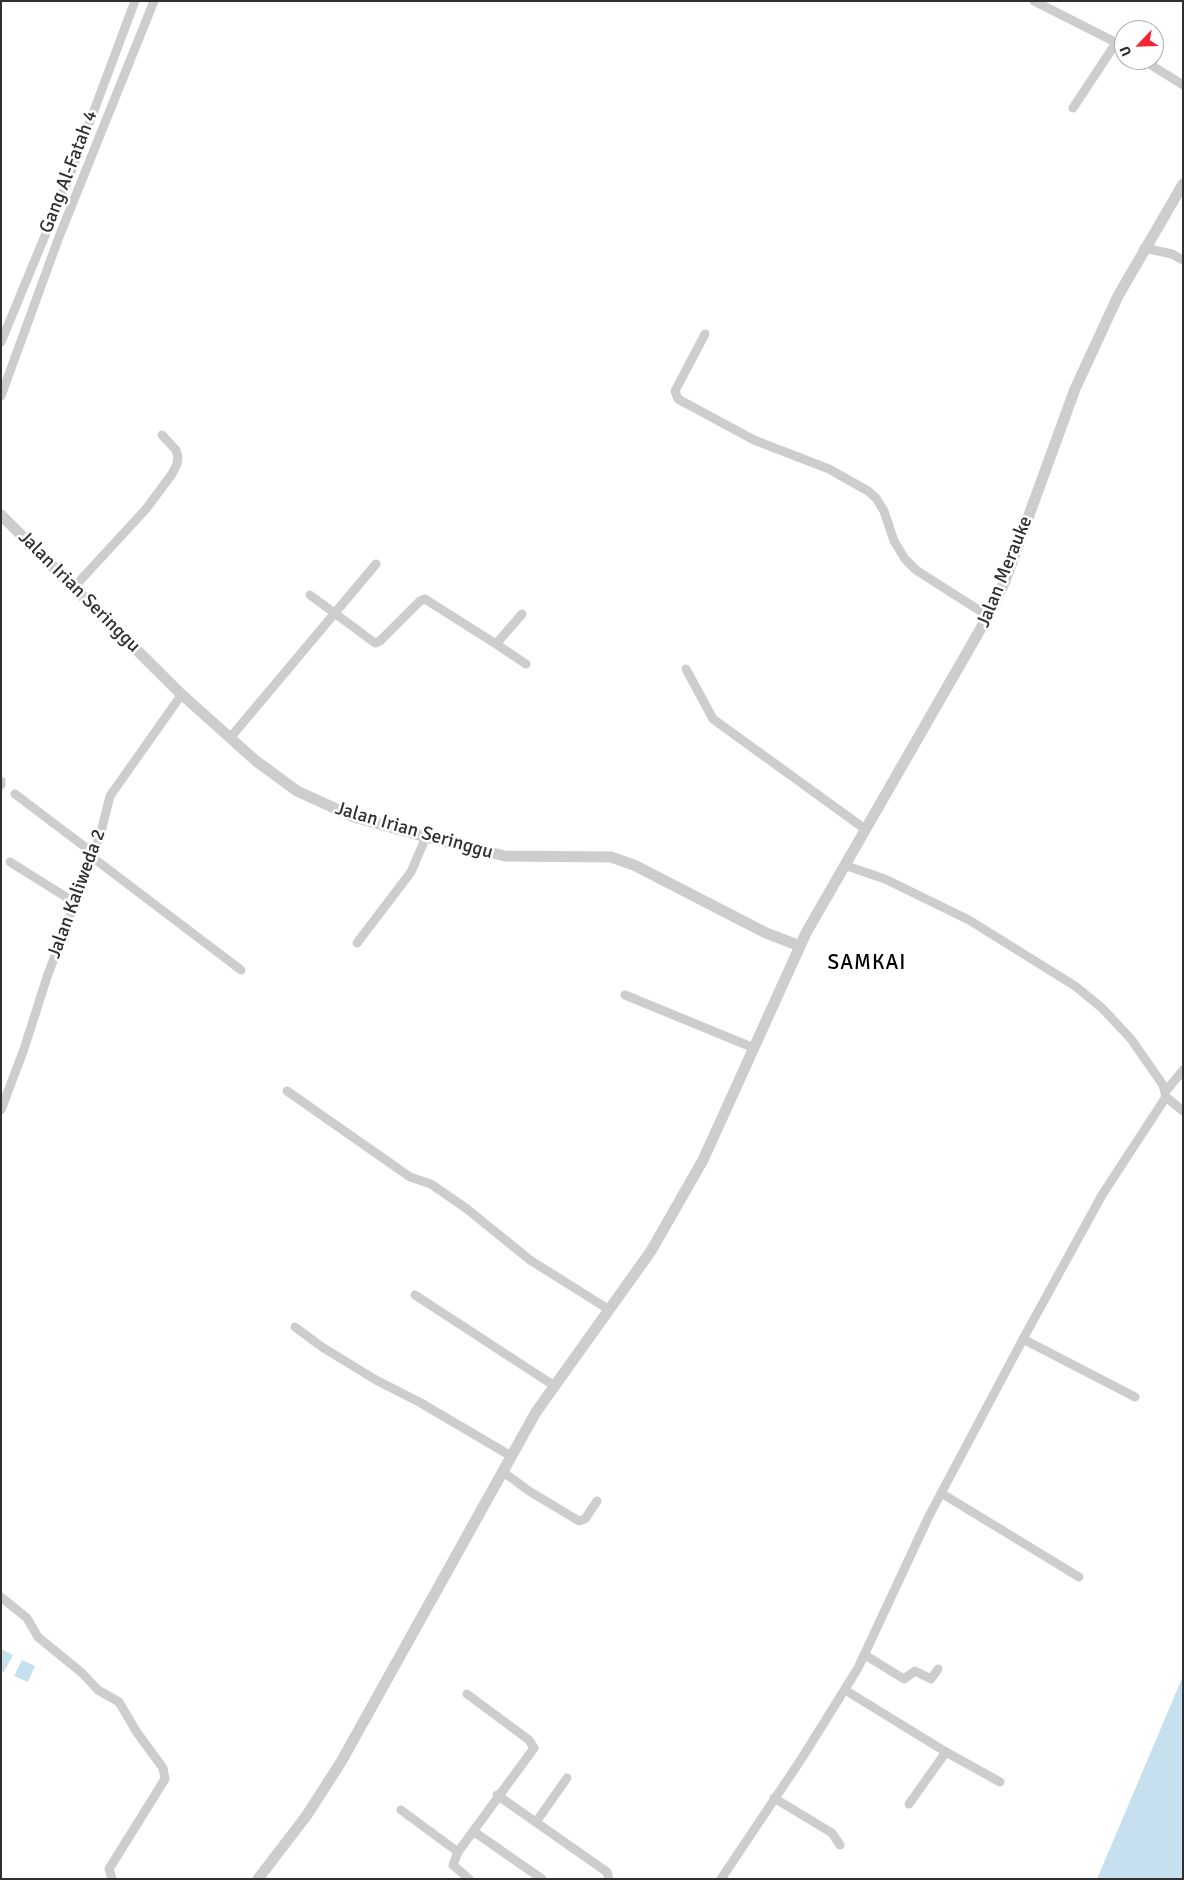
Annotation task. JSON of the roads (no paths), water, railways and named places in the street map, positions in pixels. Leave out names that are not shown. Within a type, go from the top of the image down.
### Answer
[{"type":"street","name":"Gang Al-Fatah 4","points":[[1,342],[68,180],[135,1]]},
{"type":"street","points":[[1,396],[59,237],[154,1]]},
{"type":"street","points":[[1034,1],[1114,42]]},
{"type":"street","points":[[1073,108],[1114,48]]},
{"type":"street","points":[[1159,70],[1183,86]]},
{"type":"street","name":"Jalan Merauke","points":[[258,1879],[325,1789],[502,1471],[553,1385],[651,1251],[703,1160],[800,946],[865,828],[966,658],[988,616],[1008,572],[1075,389],[1118,296],[1144,248],[1183,184]]},
{"type":"street","points":[[1144,248],[1172,254],[1183,260]]},
{"type":"street","points":[[705,334],[675,391],[678,399],[754,440],[829,469],[868,491],[876,498],[884,511],[894,541],[905,559],[916,570],[988,616]]},
{"type":"street","points":[[75,586],[146,509],[172,474],[178,457],[176,450],[162,435]]},
{"type":"street","name":"Jalan Irian Seringgu","points":[[1,516],[75,586],[182,694],[230,738],[276,777],[317,802],[354,817],[426,838],[505,856],[611,857],[634,865],[766,933],[800,946]]},
{"type":"street","points":[[230,738],[376,564]]},
{"type":"street","points":[[310,595],[375,643],[380,642],[420,601],[429,599],[526,664]]},
{"type":"street","points":[[496,644],[522,614]]},
{"type":"street","points":[[686,669],[713,719],[865,828]]},
{"type":"street","name":"Jalan Kaliweda 2","points":[[1,1110],[92,855],[110,796],[182,694]]},
{"type":"street","points":[[15,794],[241,970]]},
{"type":"street","points":[[357,942],[404,883],[417,861],[426,838]]},
{"type":"street","points":[[10,862],[74,902]]},
{"type":"street","points":[[844,866],[885,879],[969,920],[1075,986],[1102,1008],[1131,1039],[1152,1066],[1166,1094],[1183,1111]]},
{"type":"street","points":[[625,995],[754,1048]]},
{"type":"street","points":[[721,1879],[845,1690],[865,1655],[941,1493],[1023,1338],[1102,1195],[1183,1070]]},
{"type":"street","points":[[287,1091],[410,1177],[431,1184],[530,1260],[608,1309]]},
{"type":"street","points":[[414,1295],[553,1385]]},
{"type":"street","points":[[295,1327],[322,1347],[376,1380],[421,1402],[511,1456]]},
{"type":"street","points":[[1023,1338],[1135,1397]]},
{"type":"street","points":[[502,1471],[529,1491],[579,1521],[585,1519],[597,1501]]},
{"type":"street","points":[[941,1493],[1079,1576]]},
{"type":"street","points":[[1,1597],[27,1618],[38,1637],[82,1673],[98,1690],[119,1702],[136,1731],[163,1768],[165,1779],[109,1869],[112,1879]]},
{"type":"street","points":[[865,1655],[904,1679],[915,1671],[931,1679],[938,1669]]},
{"type":"street","points":[[845,1690],[946,1752],[1000,1782]]},
{"type":"street","points":[[467,1694],[533,1744],[533,1750],[497,1796],[458,1852],[453,1865],[469,1879]]},
{"type":"street","points":[[909,1804],[946,1752]]},
{"type":"street","points":[[536,1822],[566,1778]]},
{"type":"street","points":[[497,1796],[607,1872],[609,1879]]},
{"type":"street","points":[[774,1798],[832,1833],[840,1845]]},
{"type":"street","points":[[401,1810],[458,1852]]},
{"type":"street","points":[[473,1831],[542,1879]]},
{"type":"water","points":[[1,1649],[13,1655],[4,1672],[1,1671]]},
{"type":"water","points":[[22,1660],[35,1666],[28,1682],[14,1676]]},
{"type":"water","points":[[1183,1676],[1183,1879],[1097,1879]]},
{"type":"district","name":"SAMKAI","points":[[867,963]]}]
